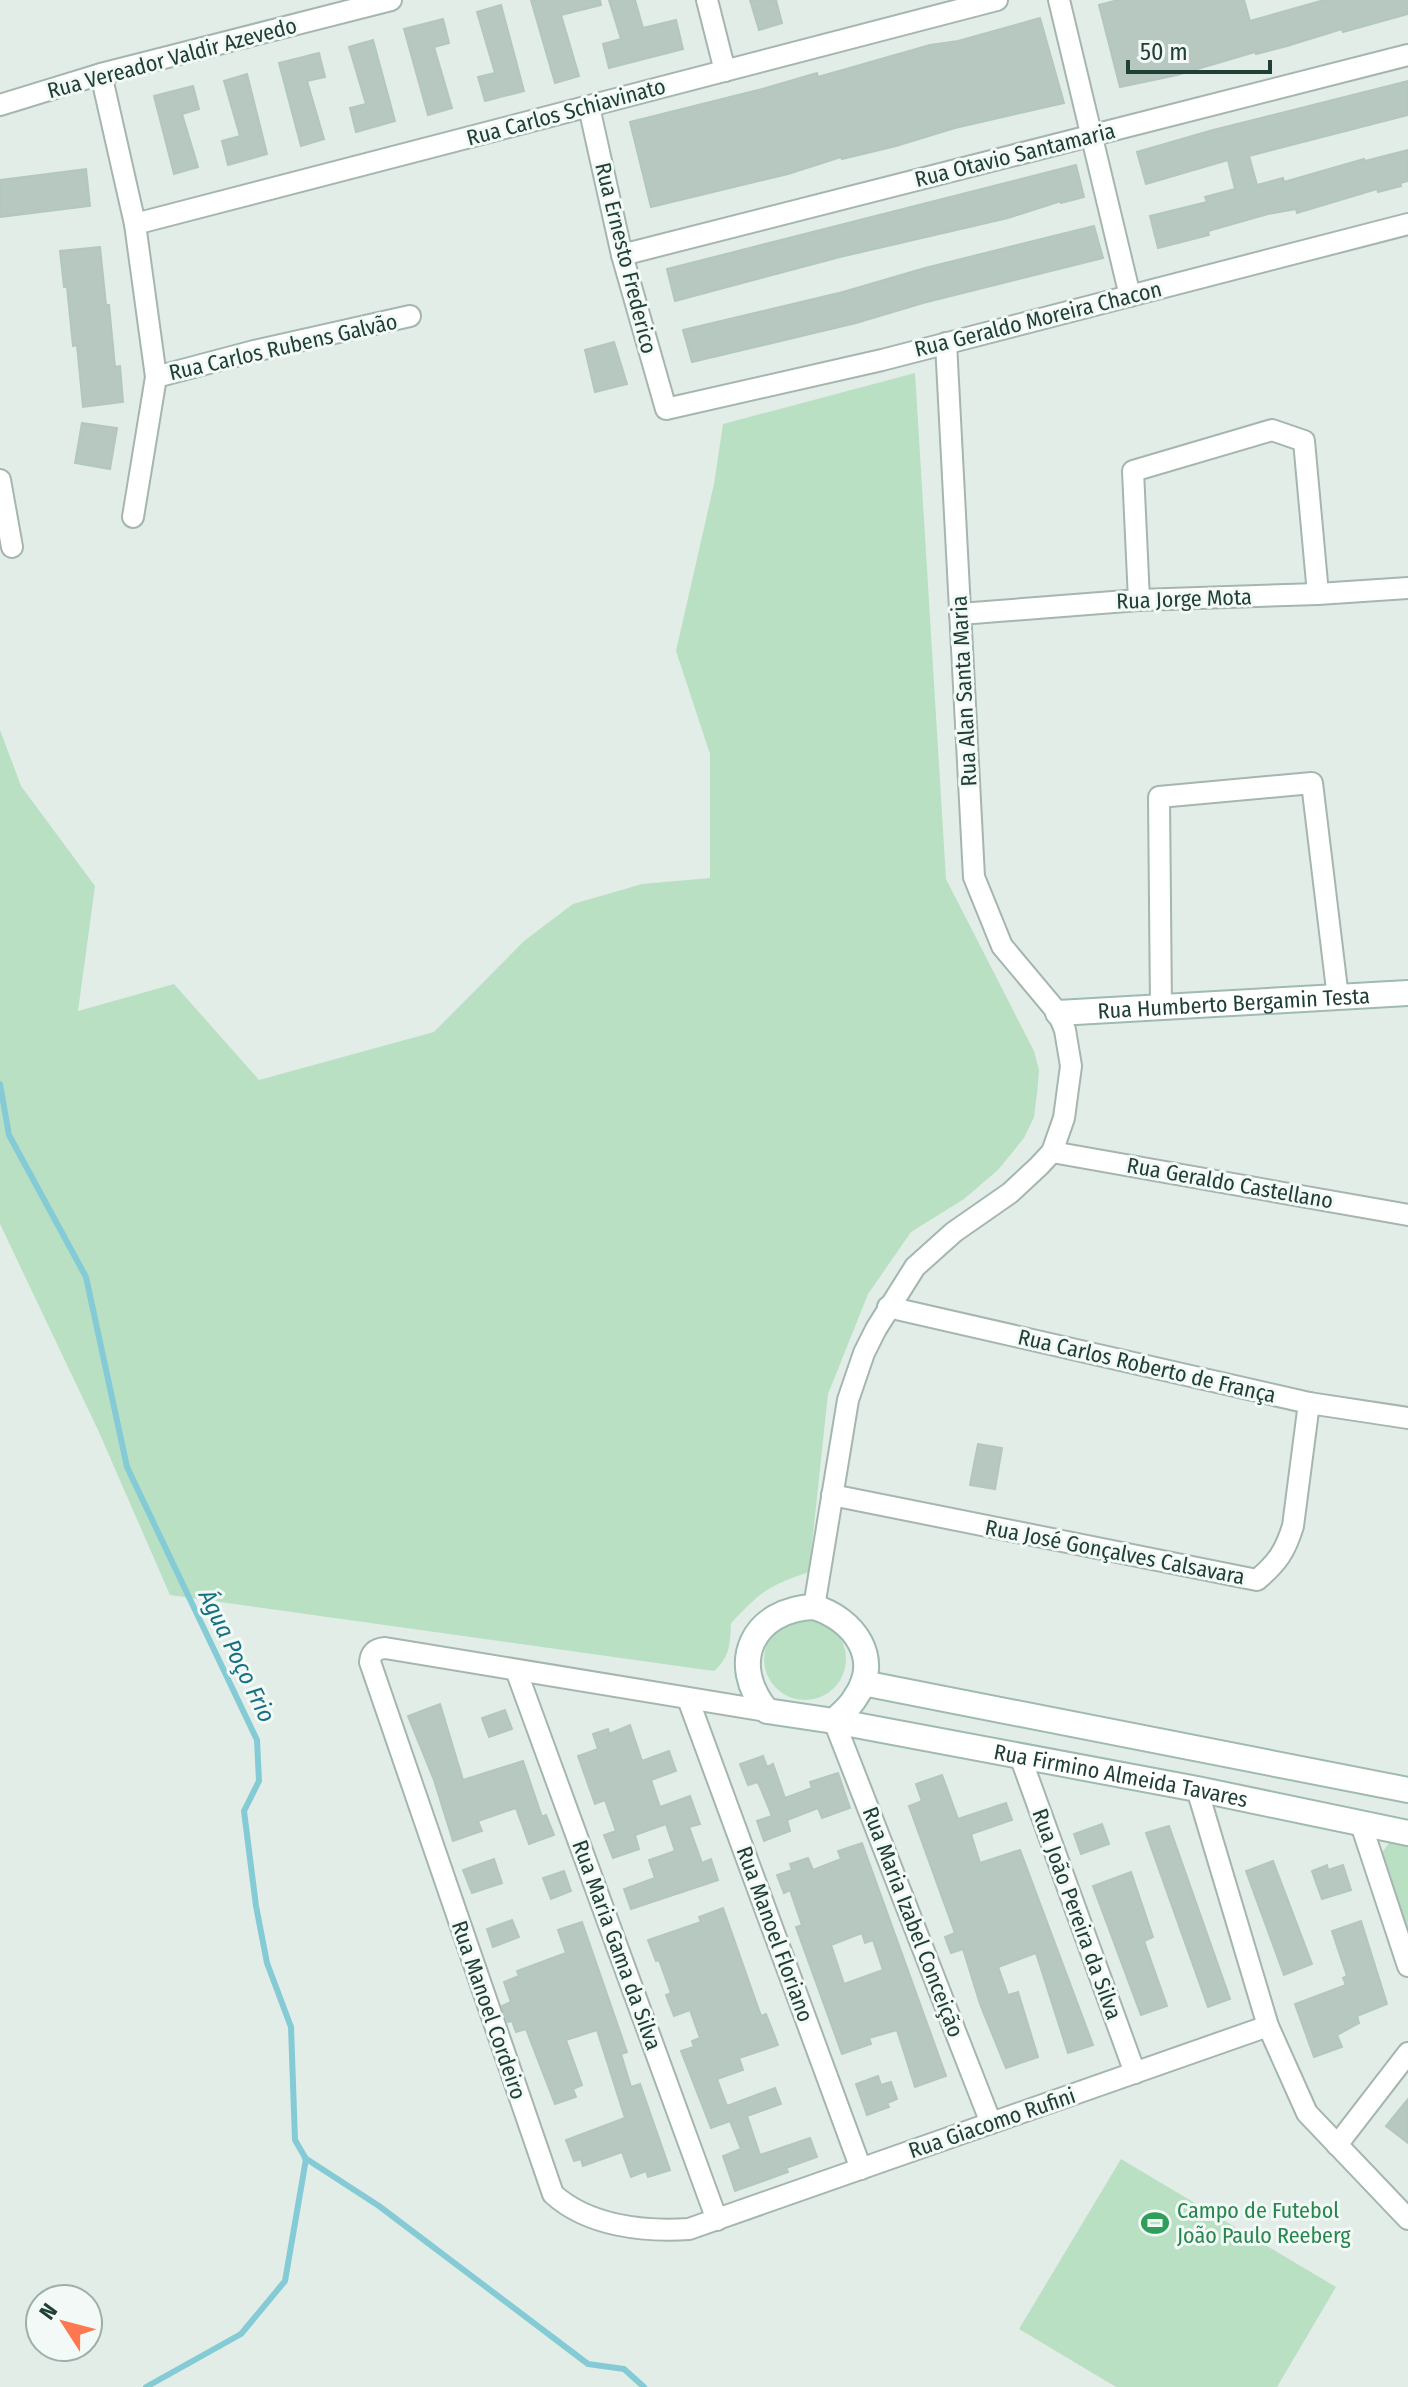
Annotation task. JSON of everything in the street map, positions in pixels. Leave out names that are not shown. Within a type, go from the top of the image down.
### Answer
[{"type":"street","name":"Rua Vereador Valdir Azevedo","points":[[0,105],[101,74],[391,0]]},
{"type":"street","points":[[707,0],[725,71]]},
{"type":"street","name":"Rua Carlos Schiavinato","points":[[135,224],[997,0]]},
{"type":"street","points":[[1059,0],[1130,296]]},
{"type":"street","name":"Rua Otavio Santamaria","points":[[622,255],[1408,55]]},
{"type":"street","points":[[101,74],[135,224],[156,377],[133,517]]},
{"type":"street","name":"Rua Ernesto Frederico","points":[[589,107],[622,255],[666,409]]},
{"type":"street","name":"Rua Geraldo Moreira Chacon","points":[[666,409],[946,343],[1408,224]]},
{"type":"street","name":"Rua Carlos Rubens Galvão","points":[[156,377],[410,316]]},
{"type":"street","name":"Rua Alan Santa Maria","points":[[946,343],[974,877],[1002,946],[1058,1013]]},
{"type":"street","points":[[1139,600],[1133,471],[1272,430],[1304,441],[1318,594]]},
{"type":"street","points":[[0,480],[12,547]]},
{"type":"street","name":"Rua Jorge Mota","points":[[960,614],[1139,600],[1408,588]]},
{"type":"street","points":[[1161,1009],[1159,797],[1312,783],[1338,998]]},
{"type":"street","name":"Rua Humberto Bergamin Testa","points":[[1058,1013],[1408,993]]},
{"type":"street","points":[[814,1607],[844,1421],[864,1353],[888,1307],[915,1267],[954,1232],[1010,1193],[1052,1152],[1064,1118],[1071,1066],[1065,1030],[1058,1013]]},
{"type":"street","name":"Rua Geraldo Castellano","points":[[1052,1152],[1408,1215]]},
{"type":"street","name":"Rua Carlos Roberto de França","points":[[888,1307],[1309,1403],[1408,1418]]},
{"type":"street","name":"Rua José Gonçalves Calsavara","points":[[832,1495],[1257,1580],[1276,1564],[1293,1526],[1309,1403]]},
{"type":"street","points":[[767,1711],[755,1696],[748,1679],[747,1660],[752,1641],[777,1614],[795,1608],[814,1607],[832,1613],[849,1625],[860,1642],[865,1662],[863,1683],[856,1698],[834,1721]]},
{"type":"street","name":"Rua Firmino Almeida Tavares","points":[[370,1662],[375,1651],[385,1648],[834,1721],[1197,1789],[1408,1833]]},
{"type":"street","name":"Rua Manoel Cordeiro","points":[[370,1662],[553,2194],[565,2205],[597,2218],[649,2230],[689,2229],[717,2220]]},
{"type":"street","name":"Rua Maria Gama da Silva","points":[[516,1670],[717,2220]]},
{"type":"street","name":"Rua Firmino Almeida Tavares","points":[[863,1683],[1408,1790]]},
{"type":"street","name":"Rua Manoel Floriano","points":[[688,1699],[861,2169]]},
{"type":"street","name":"Rua Maria Izabel Conceição","points":[[834,1721],[991,2123]]},
{"type":"street","name":"Rua João Pereira da Silva","points":[[1020,1756],[1135,2073]]},
{"type":"street","points":[[1197,1789],[1268,2026],[1307,2113],[1408,2219]]},
{"type":"street","points":[[1361,1824],[1408,1966]]},
{"type":"street","name":"Rua Giacomo Rufini","points":[[717,2220],[1268,2026]]},
{"type":"street","points":[[1337,2145],[1408,2053]]},
{"type":"green space","points":[[915,373],[946,879],[1034,1051],[1039,1070],[1037,1094],[1034,1117],[1024,1138],[998,1170],[964,1199],[911,1232],[868,1294],[828,1394],[809,1572],[784,1581],[757,1597],[731,1623],[728,1650],[714,1671],[170,1595],[98,1430],[0,1224],[0,730],[21,786],[95,886],[78,1011],[174,984],[259,1080],[434,1032],[524,941],[573,904],[642,884],[710,878],[710,754],[676,651],[714,484],[723,424]]},
{"type":"green space","points":[[805,1618],[821,1621],[834,1630],[843,1643],[846,1659],[843,1675],[834,1688],[821,1697],[805,1700],[789,1697],[776,1688],[767,1675],[764,1659],[767,1643],[776,1630],[789,1621]]},
{"type":"green space","points":[[1408,1837],[1408,1941],[1381,1854],[1392,1839]]},
{"type":"green space","name":"Campo de Futebol João Paulo Reeberg","points":[[1121,2159],[1336,2287],[1277,2387],[1116,2387],[1019,2329]]},
{"type":"building","points":[[531,0],[600,0],[601,5],[561,15],[579,76],[555,83]]},
{"type":"building","points":[[609,0],[635,0],[643,28],[676,20],[683,49],[609,68],[603,44],[621,39]]},
{"type":"building","points":[[750,0],[776,0],[782,23],[759,30]]},
{"type":"building","points":[[1118,0],[1244,0],[1250,21],[1324,0],[1408,0],[1408,14],[1120,87],[1099,5]]},
{"type":"building","points":[[501,5],[524,91],[485,101],[478,77],[495,73],[477,12]]},
{"type":"building","points":[[1040,18],[1064,103],[651,207],[630,122],[817,73],[818,77]]},
{"type":"building","points":[[443,19],[449,43],[434,47],[452,108],[428,115],[404,29]]},
{"type":"building","points":[[373,40],[395,121],[356,132],[350,108],[366,104],[349,47]]},
{"type":"building","points":[[319,53],[325,77],[307,81],[324,139],[301,146],[279,63]]},
{"type":"building","points":[[247,74],[267,154],[228,165],[222,141],[240,136],[224,81]]},
{"type":"building","points":[[1408,81],[1408,115],[1249,156],[1257,185],[1283,178],[1284,182],[1408,150],[1408,181],[1400,183],[1401,186],[1378,192],[1377,189],[1297,213],[1296,209],[1268,214],[1208,231],[1209,235],[1158,248],[1150,216],[1207,202],[1205,197],[1235,189],[1228,160],[1146,184],[1137,152]]},
{"type":"building","points":[[193,86],[199,109],[182,114],[198,167],[174,174],[154,96]]},
{"type":"building","points":[[1076,165],[1084,197],[675,301],[667,269]]},
{"type":"building","points":[[86,169],[90,206],[0,217],[0,180]]},
{"type":"building","points":[[1094,226],[1103,258],[856,323],[692,362],[683,330],[843,292]]},
{"type":"building","points":[[100,247],[115,367],[120,366],[123,402],[83,407],[77,345],[73,346],[60,251]]},
{"type":"building","points":[[614,342],[627,384],[595,392],[585,350]]},
{"type":"building","points":[[82,423],[117,428],[110,469],[75,463]]},
{"type":"building","points":[[978,1444],[1002,1448],[995,1489],[970,1485]]},
{"type":"building","points":[[440,1704],[463,1780],[523,1761],[542,1817],[546,1815],[554,1835],[529,1844],[516,1808],[478,1821],[482,1831],[453,1841],[434,1780],[408,1716]]},
{"type":"building","points":[[505,1710],[512,1729],[489,1737],[482,1718]]},
{"type":"building","points":[[630,1725],[642,1761],[669,1751],[676,1771],[651,1780],[660,1807],[690,1796],[700,1824],[689,1827],[702,1863],[711,1859],[718,1880],[631,1909],[624,1889],[655,1878],[649,1860],[675,1851],[666,1824],[635,1835],[639,1849],[613,1858],[604,1835],[616,1831],[605,1800],[595,1804],[578,1756],[598,1749],[593,1734],[608,1729],[609,1734]]},
{"type":"building","points":[[763,1756],[767,1767],[773,1764],[785,1798],[812,1788],[810,1782],[838,1773],[850,1808],[822,1818],[818,1808],[787,1820],[790,1831],[764,1841],[757,1821],[772,1816],[758,1782],[748,1785],[740,1764]]},
{"type":"building","points":[[942,1775],[958,1819],[1006,1803],[1012,1820],[971,1834],[980,1863],[1020,1850],[1093,2045],[1068,2053],[1036,1953],[998,1967],[1008,1995],[1018,1992],[1038,2057],[1006,2068],[980,2004],[963,1949],[951,1953],[945,1937],[955,1933],[909,1806],[922,1801],[916,1784]]},
{"type":"building","points":[[1102,1824],[1109,1844],[1081,1854],[1074,1834]]},
{"type":"building","points":[[1169,1826],[1230,1999],[1208,2007],[1146,1833]]},
{"type":"building","points":[[862,1843],[946,2076],[915,2087],[897,2030],[869,2038],[871,2044],[842,2054],[796,1927],[802,1925],[790,1890],[784,1893],[777,1875],[792,1870],[790,1864],[808,1858],[813,1870],[841,1859],[838,1851]],"holes":[[[862,1933],[865,1943],[873,1940],[883,1970],[844,1984],[831,1945]]]},
{"type":"building","points":[[494,1859],[502,1883],[472,1893],[463,1870]]},
{"type":"building","points":[[1273,1861],[1312,1964],[1284,1975],[1246,1871]]},
{"type":"building","points":[[1327,1865],[1328,1870],[1343,1865],[1351,1890],[1322,1899],[1312,1871]]},
{"type":"building","points":[[564,1871],[571,1891],[551,1899],[543,1878]]},
{"type":"building","points":[[1131,1872],[1153,1937],[1144,1941],[1167,2006],[1141,2015],[1093,1886]]},
{"type":"building","points":[[723,1908],[761,2016],[766,2014],[778,2045],[739,2058],[743,2070],[717,2079],[727,2106],[775,2088],[781,2104],[747,2116],[760,2155],[810,2138],[817,2157],[786,2168],[788,2172],[735,2191],[723,2156],[741,2149],[730,2121],[711,2128],[681,2051],[694,2047],[692,2041],[700,2038],[690,2010],[674,2016],[666,1995],[671,1993],[648,1940],[701,1922],[699,1917]]},
{"type":"building","points":[[512,1920],[519,1937],[493,1947],[487,1929]]},
{"type":"building","points":[[1361,1921],[1387,2004],[1357,2016],[1359,2023],[1337,2035],[1342,2047],[1314,2057],[1295,2004],[1346,1985],[1343,1978],[1347,1976],[1332,1931]]},
{"type":"building","points":[[582,1922],[627,2052],[621,2054],[631,2087],[640,2084],[670,2170],[648,2177],[646,2171],[631,2177],[622,2152],[583,2166],[581,2159],[574,2161],[566,2140],[625,2118],[597,2030],[566,2040],[582,2085],[573,2089],[576,2097],[555,2104],[526,2029],[516,2032],[502,2006],[511,2002],[504,1982],[519,1976],[517,1971],[566,1953],[558,1930]]},
{"type":"building","points":[[878,2076],[881,2085],[891,2082],[897,2099],[887,2103],[889,2107],[867,2115],[856,2084]]},
{"type":"building","points":[[1408,2099],[1408,2143],[1386,2126]]},
{"type":"waterway","name":"Água Poço Frio","points":[[0,1084],[9,1135],[86,1277],[127,1467],[257,1740],[259,1781],[244,1811],[267,1963],[291,2027],[295,2140],[306,2159],[285,2281],[241,2334],[146,2387]]},
{"type":"waterway","points":[[305,2158],[379,2206],[588,2364],[624,2369],[644,2387]]},
{"type":"place","name":"Campo de Futebol João Paulo Reeberg","points":[[1155,2223]]}]
